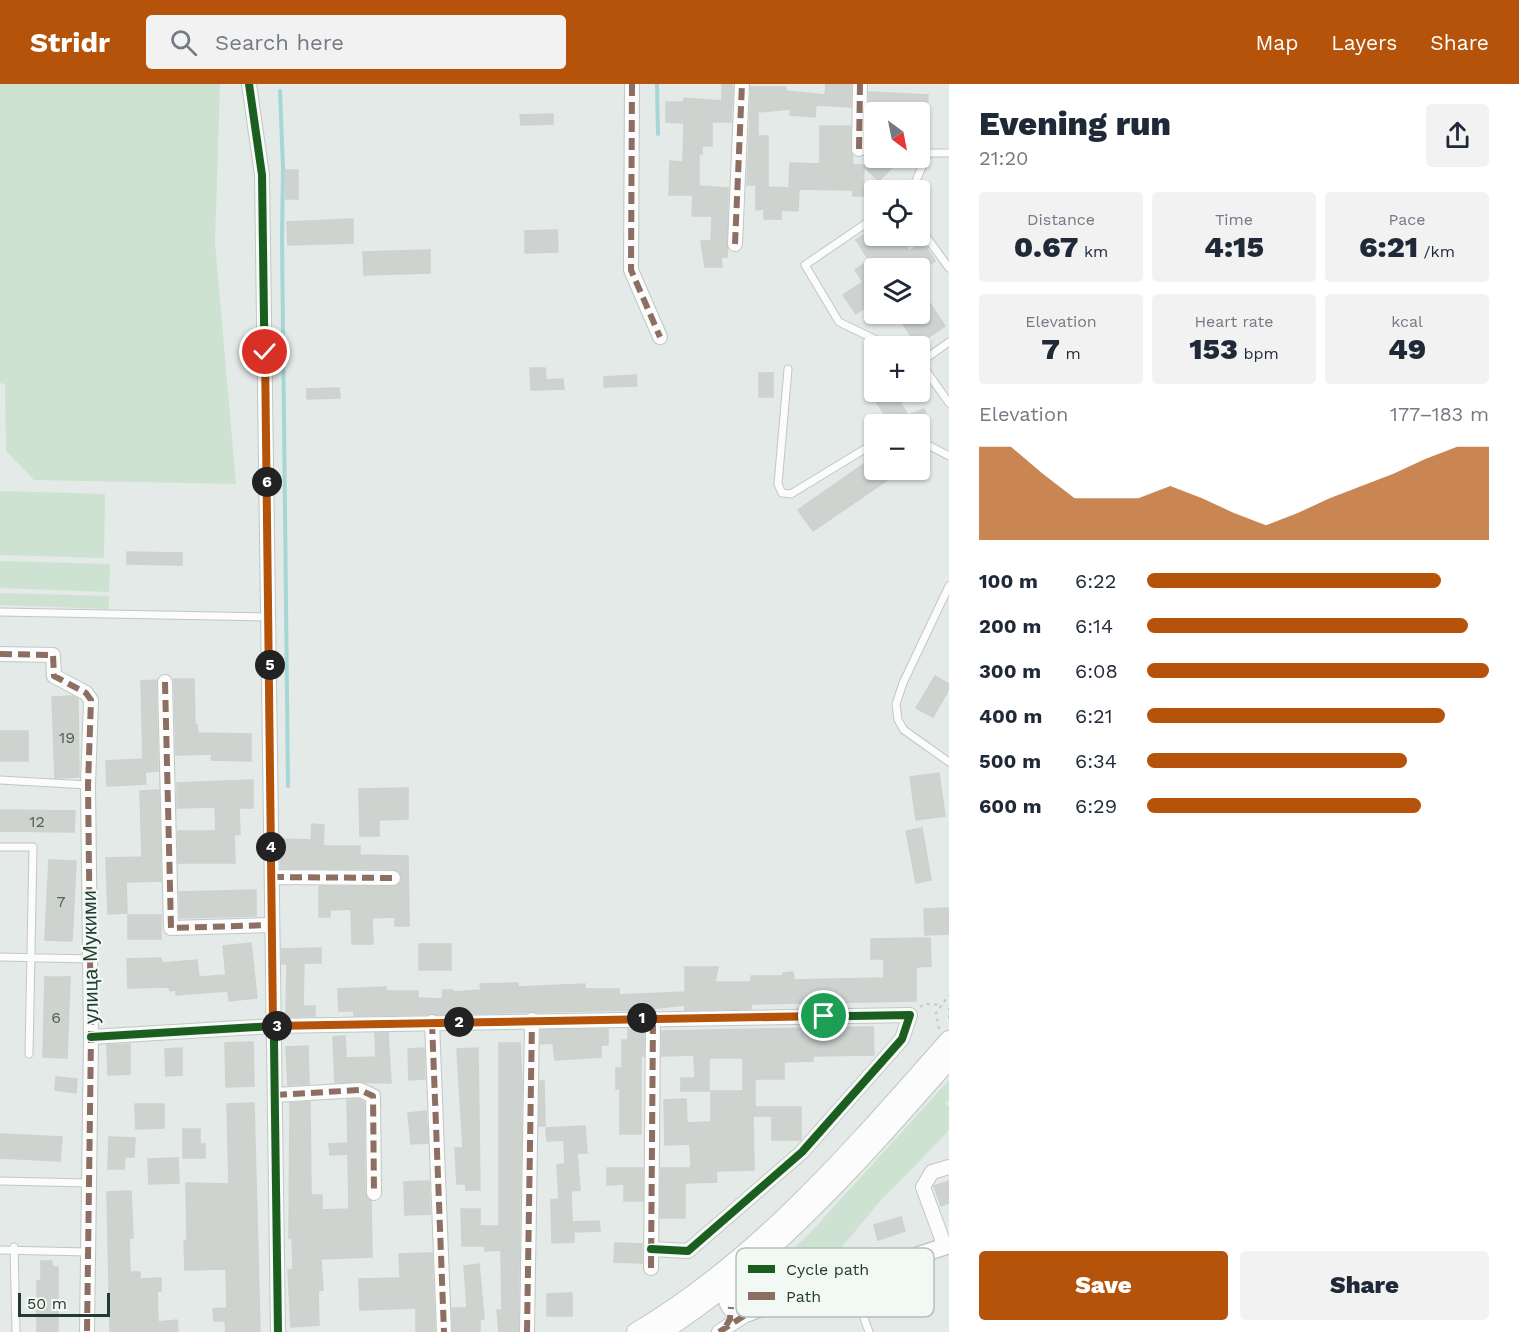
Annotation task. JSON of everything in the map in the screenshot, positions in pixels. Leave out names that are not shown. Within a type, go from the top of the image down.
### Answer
[{"type":"main road","points":[[758,1248],[823,1180],[946,1037]]},
{"type":"main road","points":[[762,1248],[832,1191],[949,1060]]},
{"type":"main road","points":[[662,1332],[736,1269]]},
{"type":"main road","points":[[636,1332],[708,1292],[736,1290]]},
{"type":"street","points":[[249,84],[262,175],[278,1332]]},
{"type":"street","points":[[632,84],[631,270],[660,337]]},
{"type":"street","points":[[735,244],[742,84]]},
{"type":"street","points":[[859,149],[860,84]]},
{"type":"street","name":"улица Мукими","points":[[0,654],[53,655],[54,676],[86,693],[91,700],[88,785],[91,1037],[87,1332]]},
{"type":"street","points":[[165,682],[171,928],[272,925]]},
{"type":"street","points":[[272,877],[393,878]]},
{"type":"street","points":[[91,1037],[273,1026],[910,1015],[902,1039],[802,1152],[688,1251],[651,1249]]},
{"type":"street","points":[[651,1268],[652,1018]]},
{"type":"street","points":[[527,1332],[531,1020]]},
{"type":"street","points":[[432,1022],[444,1332]]},
{"type":"street","points":[[275,1095],[360,1090],[373,1096],[374,1193]]},
{"type":"street","points":[[947,1246],[923,1187],[932,1172],[949,1167]]},
{"type":"street","points":[[720,1331],[730,1319],[736,1297]]},
{"type":"street","points":[[720,1331],[742,1317]]},
{"type":"lane","points":[[916,180],[928,153],[949,153]]},
{"type":"lane","points":[[864,225],[805,265],[839,322],[868,336]]},
{"type":"lane","points":[[930,242],[949,268]]},
{"type":"lane","points":[[930,355],[949,342]]},
{"type":"lane","points":[[788,369],[778,484],[782,493],[790,494],[821,473],[864,449]]},
{"type":"lane","points":[[930,376],[949,403]]},
{"type":"lane","points":[[930,446],[949,456]]},
{"type":"lane","points":[[949,586],[903,683],[896,704],[898,720],[904,730],[949,762]]},
{"type":"lane","points":[[0,612],[269,617]]},
{"type":"lane","points":[[0,780],[88,785]]},
{"type":"lane","points":[[0,847],[33,847],[29,957],[29,1054]]},
{"type":"lane","points":[[0,957],[90,959]]},
{"type":"lane","points":[[0,1181],[88,1183]]},
{"type":"lane","points":[[0,1250],[88,1252]]},
{"type":"lane","points":[[15,1250],[16,1332]]},
{"type":"lane","points":[[863,1317],[868,1332]]},
{"type":"path","points":[[946,1037],[936,1020],[936,1012],[949,995]]},
{"type":"path","points":[[910,1015],[925,1004],[940,1005]]},
{"type":"path","points":[[949,1008],[949,1021]]},
{"type":"green space","points":[[0,84],[220,84],[215,243],[236,484],[34,480],[6,451],[5,384],[0,383]]},
{"type":"green space","points":[[0,491],[105,494],[104,558],[0,555]]},
{"type":"green space","points":[[0,561],[110,564],[109,592],[0,588]]},
{"type":"green space","points":[[0,593],[109,596],[109,609],[0,605]]},
{"type":"green space","points":[[949,1080],[949,1100],[945,1104],[949,1106],[949,1130],[882,1199],[840,1248],[794,1248],[811,1232]]},
{"type":"building","points":[[722,84],[732,84],[733,87],[731,122],[712,122],[712,146],[702,146],[702,154],[699,154],[699,186],[728,188],[727,257],[721,257],[722,267],[705,267],[701,241],[711,241],[712,216],[692,216],[693,195],[669,195],[670,161],[683,162],[684,123],[666,122],[666,102],[684,102],[684,98],[722,101]]},
{"type":"building","points":[[826,84],[851,84],[851,107],[816,105],[815,117],[790,115],[791,109],[758,112],[758,136],[768,136],[768,187],[789,188],[790,163],[820,164],[820,126],[850,126],[853,165],[864,165],[863,196],[853,196],[853,190],[799,189],[798,211],[781,210],[781,219],[764,219],[764,209],[756,210],[756,185],[747,185],[751,87],[786,87],[786,91],[825,95]]},
{"type":"building","points":[[869,92],[928,95],[928,102],[869,102]]},
{"type":"building","points":[[553,114],[553,124],[521,125],[520,115]]},
{"type":"building","points":[[865,168],[891,168],[880,180]]},
{"type":"building","points":[[285,170],[298,170],[298,199],[286,199]]},
{"type":"building","points":[[353,219],[353,243],[288,245],[287,222]]},
{"type":"building","points":[[557,230],[558,252],[525,253],[525,231]]},
{"type":"building","points":[[864,235],[864,246],[906,246],[909,251],[917,246],[926,246],[935,261],[930,264],[930,258],[868,258],[856,240]]},
{"type":"building","points":[[430,250],[430,273],[364,275],[363,252]]},
{"type":"building","points":[[864,264],[864,308],[856,314],[843,295],[863,282],[855,270]]},
{"type":"building","points":[[930,303],[945,326],[930,336],[911,336],[903,324],[930,324]]},
{"type":"building","points":[[530,368],[545,368],[546,380],[563,379],[564,389],[531,390]]},
{"type":"building","points":[[759,373],[773,373],[773,397],[759,397]]},
{"type":"building","points":[[636,375],[637,386],[604,387],[604,377]]},
{"type":"building","points":[[339,388],[340,398],[307,399],[307,389]]},
{"type":"building","points":[[876,402],[900,402],[907,413],[906,414],[884,414]]},
{"type":"building","points":[[924,409],[926,414],[911,414]]},
{"type":"building","points":[[864,464],[864,480],[887,480],[813,531],[798,510]]},
{"type":"building","points":[[127,552],[182,553],[182,565],[127,564]]},
{"type":"building","points":[[935,676],[949,684],[949,689],[933,717],[916,708]]},
{"type":"building","points":[[174,679],[194,679],[195,725],[197,725],[198,733],[251,734],[251,761],[211,760],[212,754],[176,755]]},
{"type":"building","points":[[156,680],[158,771],[145,772],[146,784],[107,786],[106,761],[143,759],[141,681]]},
{"type":"building","points":[[73,696],[78,699],[79,777],[55,778],[52,697]]},
{"type":"building","points":[[0,731],[28,731],[28,761],[0,761]]},
{"type":"building","points":[[939,773],[945,816],[916,820],[910,777]]},
{"type":"building","points":[[253,780],[253,808],[239,808],[240,834],[234,835],[235,863],[178,863],[178,831],[216,831],[215,807],[177,808],[177,783]]},
{"type":"building","points":[[408,788],[408,819],[379,820],[379,836],[360,836],[359,789]]},
{"type":"building","points":[[159,790],[161,881],[126,882],[127,913],[108,914],[106,858],[142,857],[140,791]]},
{"type":"building","points":[[0,810],[75,811],[74,832],[0,831]]},
{"type":"building","points":[[312,824],[324,825],[323,846],[360,846],[360,855],[408,856],[409,926],[395,926],[395,917],[372,918],[373,944],[352,944],[351,909],[330,910],[330,917],[319,917],[319,886],[394,887],[400,883],[402,877],[398,871],[393,869],[281,868],[280,839],[311,840]]},
{"type":"building","points":[[922,828],[931,880],[916,883],[906,831]]},
{"type":"building","points":[[49,860],[76,861],[72,941],[45,940]]},
{"type":"building","points":[[256,890],[256,916],[180,918],[179,892]]},
{"type":"building","points":[[949,908],[949,934],[925,935],[924,909]]},
{"type":"building","points":[[128,915],[161,915],[161,939],[128,939]]},
{"type":"building","points":[[930,938],[931,966],[916,967],[916,1001],[751,1004],[751,1009],[685,1010],[685,1005],[640,1010],[354,1016],[354,1011],[339,1011],[338,989],[386,987],[386,991],[418,991],[418,998],[442,999],[443,990],[453,990],[453,992],[481,990],[480,984],[518,983],[518,987],[585,984],[585,989],[619,989],[619,995],[685,992],[685,967],[718,967],[715,982],[751,982],[751,976],[783,976],[783,973],[793,972],[794,980],[884,978],[884,959],[871,959],[871,939]]},
{"type":"building","points":[[251,943],[257,998],[229,1001],[228,991],[176,995],[176,990],[170,991],[169,987],[128,988],[127,959],[161,958],[162,963],[197,960],[199,977],[226,975],[223,946]]},
{"type":"building","points":[[419,944],[451,944],[451,970],[419,970]]},
{"type":"building","points":[[321,948],[321,963],[304,963],[303,1006],[315,1006],[315,1016],[286,1017],[287,963],[282,964],[282,949]]},
{"type":"building","points":[[45,977],[70,977],[67,1058],[43,1057]]},
{"type":"building","points":[[873,1027],[874,1055],[813,1056],[813,1061],[784,1062],[784,1079],[755,1079],[755,1107],[801,1107],[801,1140],[772,1140],[772,1116],[753,1116],[754,1170],[716,1171],[717,1182],[685,1183],[685,1218],[660,1218],[661,1168],[691,1168],[690,1144],[665,1145],[664,1100],[686,1099],[687,1123],[711,1122],[711,1091],[743,1091],[743,1058],[709,1058],[709,1091],[681,1091],[681,1078],[695,1078],[694,1055],[662,1056],[662,1031]]},
{"type":"building","points":[[608,1029],[608,1045],[601,1045],[601,1057],[555,1060],[553,1043],[541,1044],[541,1030]]},
{"type":"building","points":[[628,1029],[644,1031],[644,1056],[641,1056],[641,1134],[620,1134],[620,1089],[616,1089],[616,1068],[622,1068],[622,1040],[628,1040]]},
{"type":"building","points":[[375,1033],[388,1033],[391,1083],[335,1082],[333,1037],[345,1036],[346,1058],[376,1057]]},
{"type":"building","points":[[253,1042],[254,1086],[226,1087],[225,1043]]},
{"type":"building","points":[[499,1043],[520,1043],[522,1082],[518,1332],[499,1332],[497,1310],[502,1310],[501,1250],[485,1251],[485,1246],[462,1246],[461,1209],[480,1209],[480,1226],[499,1226]]},
{"type":"building","points":[[130,1044],[130,1074],[108,1075],[107,1045]]},
{"type":"building","points":[[308,1046],[309,1084],[288,1085],[286,1047]]},
{"type":"building","points":[[182,1048],[182,1075],[166,1076],[165,1049]]},
{"type":"building","points":[[424,1048],[425,1079],[409,1080],[408,1049]]},
{"type":"building","points":[[478,1048],[480,1190],[466,1190],[466,1184],[457,1184],[455,1148],[463,1148],[457,1049]]},
{"type":"building","points":[[56,1077],[77,1079],[76,1093],[55,1090]]},
{"type":"building","points":[[540,1081],[544,1081],[545,1126],[539,1126]]},
{"type":"building","points":[[358,1099],[364,1102],[365,1193],[371,1201],[372,1257],[321,1259],[323,1290],[318,1291],[319,1325],[291,1327],[288,1270],[293,1270],[292,1238],[289,1238],[290,1103],[310,1102],[311,1195],[322,1195],[322,1210],[349,1209],[348,1154],[330,1155],[329,1144],[348,1143],[347,1100]]},
{"type":"building","points":[[254,1103],[260,1332],[226,1332],[225,1321],[214,1321],[213,1309],[227,1308],[226,1269],[185,1270],[186,1183],[229,1184],[227,1104]]},
{"type":"building","points":[[135,1104],[164,1104],[164,1128],[136,1129]]},
{"type":"building","points":[[426,1111],[428,1143],[411,1144],[408,1113]]},
{"type":"building","points":[[585,1126],[587,1153],[577,1153],[580,1190],[571,1191],[572,1222],[599,1221],[600,1231],[574,1232],[574,1242],[552,1243],[551,1200],[559,1199],[557,1165],[565,1164],[564,1140],[547,1141],[546,1128]]},
{"type":"building","points":[[183,1129],[200,1129],[200,1144],[205,1144],[205,1158],[183,1158]]},
{"type":"building","points":[[0,1134],[62,1137],[60,1161],[0,1158]]},
{"type":"building","points":[[109,1137],[135,1138],[134,1157],[125,1157],[124,1169],[108,1169]]},
{"type":"building","points":[[178,1158],[179,1183],[149,1184],[148,1159]]},
{"type":"building","points":[[607,1168],[643,1168],[643,1201],[624,1201],[624,1184],[607,1185]]},
{"type":"building","points":[[429,1181],[430,1214],[405,1215],[404,1182]]},
{"type":"building","points":[[949,1181],[949,1203],[941,1206],[934,1186]]},
{"type":"building","points":[[131,1191],[133,1238],[129,1238],[130,1272],[140,1272],[140,1279],[161,1278],[161,1291],[157,1291],[158,1322],[177,1320],[178,1332],[110,1332],[107,1192]]},
{"type":"building","points":[[901,1217],[905,1231],[878,1240],[874,1225]]},
{"type":"building","points":[[615,1243],[642,1244],[642,1263],[614,1262]]},
{"type":"building","points":[[432,1253],[435,1332],[416,1332],[416,1308],[360,1310],[359,1279],[400,1278],[399,1254]]},
{"type":"building","points":[[41,1261],[52,1261],[52,1267],[58,1267],[58,1332],[37,1332],[37,1281],[41,1281]]},
{"type":"building","points":[[479,1264],[484,1319],[480,1319],[480,1332],[453,1332],[452,1308],[467,1308],[464,1266]]},
{"type":"building","points":[[572,1293],[572,1316],[547,1316],[547,1294]]},
{"type":"waterway","points":[[657,84],[658,134]]},
{"type":"waterway","points":[[280,91],[283,168],[288,786]]},
{"type":"marked path","points":[[632,84],[631,270],[660,337]]},
{"type":"marked path","points":[[735,244],[742,84]]},
{"type":"marked path","points":[[859,149],[860,84]]},
{"type":"marked path","points":[[0,654],[53,655],[54,676],[86,693],[91,700],[88,785],[91,1037],[87,1332]]},
{"type":"marked path","points":[[165,682],[171,928],[272,925]]},
{"type":"marked path","points":[[272,877],[393,878]]},
{"type":"marked path","points":[[651,1268],[653,1018]]},
{"type":"marked path","points":[[527,1332],[532,1020]]},
{"type":"marked path","points":[[432,1022],[444,1332]]},
{"type":"marked path","points":[[275,1095],[360,1090],[373,1096],[374,1193]]},
{"type":"marked path","points":[[726,1326],[730,1319],[731,1307]]},
{"type":"marked path","points":[[719,1332],[742,1317]]},
{"type":"cycle path","points":[[249,84],[262,175],[278,1332]]},
{"type":"cycle path","points":[[91,1037],[273,1026],[910,1015],[902,1039],[802,1152],[688,1251],[651,1249]]},
{"type":"route","points":[[265,352],[273,1026],[824,1016]]}]
